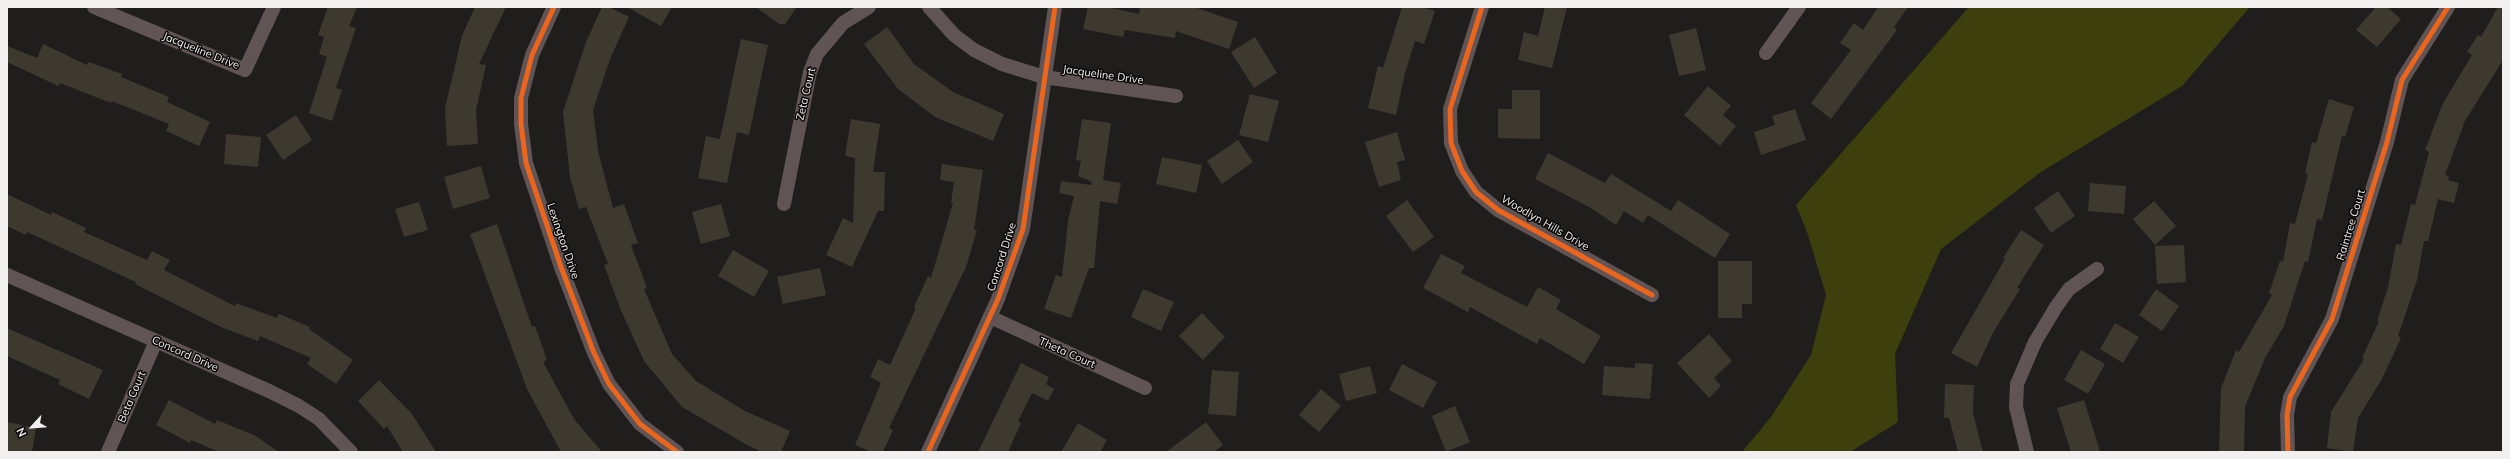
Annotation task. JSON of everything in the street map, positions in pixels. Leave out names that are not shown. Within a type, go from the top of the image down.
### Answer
[{"type":"street","name":"Jacqueline Drive","points":[[94,7],[245,70],[274,7]]},
{"type":"street","name":"Lexington Drive","points":[[554,7],[532,55],[521,98],[521,124],[526,163],[561,267],[594,353],[609,384],[640,424],[677,452]]},
{"type":"street","name":"Zeta Court","points":[[784,204],[810,72],[817,54],[843,23],[869,7]]},
{"type":"street","name":"Jacqueline Drive","points":[[929,7],[954,35],[974,50],[1002,64],[1044,77],[1176,96]]},
{"type":"street","name":"Concord Drive","points":[[928,452],[990,317],[1023,229],[1055,7]]},
{"type":"street","name":"Woodlyn Hills Drive","points":[[1482,7],[1450,109],[1451,143],[1462,172],[1476,192],[1498,210],[1652,295]]},
{"type":"street","points":[[1766,52],[1799,7]]},
{"type":"street","name":"Raintree Court","points":[[2288,452],[2287,415],[2290,397],[2332,319],[2387,142],[2402,80],[2448,7]]},
{"type":"street","points":[[2027,452],[2017,414],[2017,384],[2035,342],[2056,306],[2069,289],[2097,269]]},
{"type":"street","name":"Concord Drive","points":[[7,275],[300,406],[319,419],[350,452]]},
{"type":"street","name":"Theta Court","points":[[990,317],[1145,388]]},
{"type":"street","name":"Beta Court","points":[[108,452],[156,341]]},
{"type":"shaded area","points":[[1969,7],[2250,7],[2182,86],[2041,172],[1941,249],[1895,354],[1898,422],[1850,452],[1742,452],[1771,417],[1811,355],[1826,295],[1807,232],[1796,205]]},
{"type":"building","points":[[328,7],[357,7],[349,26],[356,28],[336,88],[342,90],[332,121],[309,113],[327,57],[319,54],[324,37],[318,35]]},
{"type":"building","points":[[475,7],[506,7],[479,64],[486,65],[476,110],[478,144],[447,146],[445,108],[462,36]]},
{"type":"building","points":[[602,7],[609,7],[629,17],[610,59],[593,110],[598,151],[613,208],[624,204],[638,243],[631,245],[647,288],[644,289],[672,354],[696,381],[745,411],[790,431],[781,452],[762,452],[747,445],[682,407],[644,361],[620,308],[604,265],[608,264],[586,207],[579,209],[570,177],[563,112],[586,42]]},
{"type":"building","points":[[627,7],[672,7],[661,26]]},
{"type":"building","points":[[756,7],[797,7],[785,24],[779,24]]},
{"type":"building","points":[[1088,7],[1107,7],[1139,14],[1140,7],[1194,7],[1238,22],[1229,49],[1176,31],[1175,38],[1125,30],[1123,37],[1083,29]]},
{"type":"building","points":[[1402,7],[1421,7],[1435,11],[1424,44],[1415,41],[1405,73],[1396,115],[1368,108],[1378,66],[1383,68]]},
{"type":"building","points":[[1545,7],[1567,7],[1552,68],[1518,60],[1524,32],[1538,36]]},
{"type":"building","points":[[1878,7],[1908,7],[1894,27],[1897,30],[1831,119],[1811,103],[1851,50],[1840,43],[1854,23],[1863,30]]},
{"type":"building","points":[[2376,7],[2387,7],[2401,19],[2377,47],[2356,30]]},
{"type":"building","points":[[2498,7],[2503,7],[2503,60],[2465,121],[2445,175],[2449,176],[2448,180],[2459,183],[2454,203],[2438,199],[2428,241],[2424,241],[2417,280],[2398,336],[2401,338],[2382,379],[2358,418],[2353,452],[2327,448],[2331,412],[2364,359],[2362,358],[2379,321],[2377,321],[2388,287],[2396,244],[2401,245],[2411,204],[2415,205],[2429,152],[2425,150],[2443,103],[2472,55],[2467,52],[2478,35],[2481,37]]},
{"type":"building","points":[[887,27],[914,64],[953,92],[1004,114],[993,141],[935,117],[898,89],[864,44]]},
{"type":"building","points":[[1696,28],[1706,70],[1679,76],[1669,35]]},
{"type":"building","points":[[1255,37],[1277,73],[1254,88],[1231,52]]},
{"type":"building","points":[[741,39],[768,45],[749,135],[737,132],[727,183],[698,178],[706,136],[720,139]]},
{"type":"building","points":[[43,44],[87,65],[89,62],[122,74],[121,77],[169,97],[167,102],[210,122],[199,146],[166,131],[169,124],[112,101],[111,103],[60,83],[58,86],[7,62],[7,46],[37,58]]},
{"type":"building","points":[[1708,86],[1731,106],[1723,115],[1736,126],[1720,146],[1684,115]]},
{"type":"building","points":[[1512,90],[1540,90],[1540,139],[1498,138],[1498,109],[1512,109]]},
{"type":"building","points":[[1250,94],[1279,101],[1268,142],[1239,135]]},
{"type":"building","points":[[2329,99],[2354,107],[2345,137],[2342,136],[2322,220],[2317,219],[2308,262],[2305,261],[2284,326],[2265,358],[2245,407],[2244,452],[2219,452],[2221,388],[2236,350],[2239,352],[2272,295],[2269,293],[2280,261],[2283,262],[2290,223],[2295,224],[2308,174],[2305,173],[2312,142],[2316,143]]},
{"type":"building","points":[[1795,109],[1806,140],[1761,155],[1754,132],[1775,125],[1772,116]]},
{"type":"building","points":[[296,115],[312,140],[283,160],[266,135]]},
{"type":"building","points":[[851,119],[880,124],[873,172],[885,172],[884,211],[878,211],[852,267],[826,255],[843,218],[853,223],[855,158],[845,156]]},
{"type":"building","points":[[1082,119],[1111,123],[1103,180],[1121,183],[1117,204],[1100,201],[1094,268],[1089,268],[1071,318],[1044,309],[1056,275],[1062,277],[1068,221],[1074,196],[1059,193],[1061,181],[1091,185],[1092,182],[1078,176],[1081,161],[1076,160]]},
{"type":"building","points":[[1397,132],[1405,160],[1397,162],[1401,180],[1379,187],[1365,142]]},
{"type":"building","points":[[226,134],[261,137],[258,167],[224,164]]},
{"type":"building","points":[[1238,140],[1253,162],[1222,184],[1207,161]]},
{"type":"building","points":[[1548,153],[1605,183],[1611,174],[1671,211],[1678,200],[1730,234],[1715,258],[1648,215],[1643,223],[1624,211],[1616,225],[1591,208],[1535,179]]},
{"type":"building","points":[[1162,157],[1202,165],[1196,193],[1156,184]]},
{"type":"building","points":[[942,164],[983,170],[974,230],[977,230],[966,267],[889,428],[893,430],[883,452],[871,452],[855,445],[881,383],[870,377],[878,359],[890,365],[916,308],[914,307],[928,276],[931,278],[953,203],[951,203],[954,182],[940,180]]},
{"type":"building","points":[[481,166],[490,198],[453,209],[444,177]]},
{"type":"building","points":[[2090,183],[2126,186],[2124,214],[2088,211]]},
{"type":"building","points":[[2058,191],[2075,216],[2051,233],[2034,208]]},
{"type":"building","points":[[7,194],[51,215],[52,212],[86,228],[84,232],[147,260],[152,251],[170,260],[164,270],[235,306],[236,303],[277,318],[279,314],[310,327],[309,329],[353,360],[336,384],[307,364],[311,358],[260,336],[258,341],[221,327],[135,284],[136,282],[27,232],[26,235],[7,226]]},
{"type":"building","points":[[1407,200],[1434,237],[1413,252],[1386,216]]},
{"type":"building","points":[[2154,201],[2176,226],[2155,245],[2133,219]]},
{"type":"building","points":[[419,202],[428,230],[404,237],[395,209]]},
{"type":"building","points":[[721,204],[730,236],[701,244],[692,212]]},
{"type":"building","points":[[497,224],[532,327],[535,326],[547,360],[543,362],[574,419],[602,452],[561,452],[527,389],[470,234]]},
{"type":"building","points":[[2021,230],[2044,245],[2017,288],[2020,289],[1994,331],[1977,367],[1951,353],[2005,259],[2003,258]]},
{"type":"building","points":[[2184,245],[2186,282],[2157,284],[2155,246]]},
{"type":"building","points":[[733,250],[769,271],[754,297],[718,276]]},
{"type":"building","points":[[1441,254],[1465,266],[1461,273],[1527,307],[1538,287],[1561,300],[1556,309],[1601,336],[1584,364],[1540,338],[1537,344],[1470,307],[1468,312],[1423,288]]},
{"type":"building","points":[[1718,261],[1752,261],[1752,304],[1742,304],[1742,318],[1718,318]]},
{"type":"building","points":[[820,268],[826,295],[783,304],[777,277]]},
{"type":"building","points":[[1143,289],[1174,302],[1161,331],[1131,317]]},
{"type":"building","points":[[2156,289],[2179,306],[2162,331],[2139,315]]},
{"type":"building","points":[[1202,313],[1225,337],[1203,360],[1179,336]]},
{"type":"building","points":[[2115,323],[2139,337],[2123,363],[2100,349]]},
{"type":"building","points":[[7,328],[103,370],[89,399],[58,384],[60,380],[7,356]]},
{"type":"building","points":[[1709,334],[1732,361],[1714,378],[1721,386],[1709,398],[1677,363]]},
{"type":"building","points":[[2081,350],[2105,364],[2088,394],[2064,380]]},
{"type":"building","points":[[1021,363],[1049,377],[1046,384],[1054,389],[1048,401],[1032,393],[1018,421],[1021,423],[1008,452],[978,452]]},
{"type":"building","points":[[1635,363],[1653,364],[1650,399],[1602,395],[1604,366],[1635,368]]},
{"type":"building","points":[[1402,364],[1437,382],[1423,408],[1389,390]]},
{"type":"building","points":[[1370,366],[1377,393],[1346,401],[1339,374]]},
{"type":"building","points":[[1212,370],[1239,372],[1236,416],[1208,414]]},
{"type":"building","points":[[379,380],[412,414],[436,452],[403,452],[387,426],[384,429],[358,401]]},
{"type":"building","points":[[1945,384],[1974,385],[1973,413],[1983,452],[1958,452],[1949,418],[1944,418]]},
{"type":"building","points":[[1321,389],[1341,406],[1319,432],[1299,415]]},
{"type":"building","points":[[169,400],[215,424],[217,420],[254,435],[279,452],[219,452],[191,440],[190,443],[156,425]]},
{"type":"building","points":[[2084,400],[2100,452],[2071,452],[2057,408]]},
{"type":"building","points":[[1455,406],[1470,442],[1446,452],[1432,416]]},
{"type":"building","points":[[7,422],[36,428],[32,452],[7,452]]},
{"type":"building","points":[[1206,422],[1223,445],[1214,452],[1166,452]]},
{"type":"building","points":[[1078,423],[1107,440],[1100,452],[1061,452]]},
{"type":"cycle path","points":[[554,7],[532,55],[521,98],[521,124],[526,163],[561,267],[594,353],[609,384],[640,424],[677,452]]},
{"type":"cycle path","points":[[928,452],[998,299],[1023,229],[1055,7]]},
{"type":"cycle path","points":[[1482,7],[1450,109],[1451,143],[1462,171],[1476,192],[1498,210],[1652,295]]},
{"type":"cycle path","points":[[2288,452],[2287,415],[2290,397],[2332,319],[2387,142],[2402,80],[2448,7]]}]
